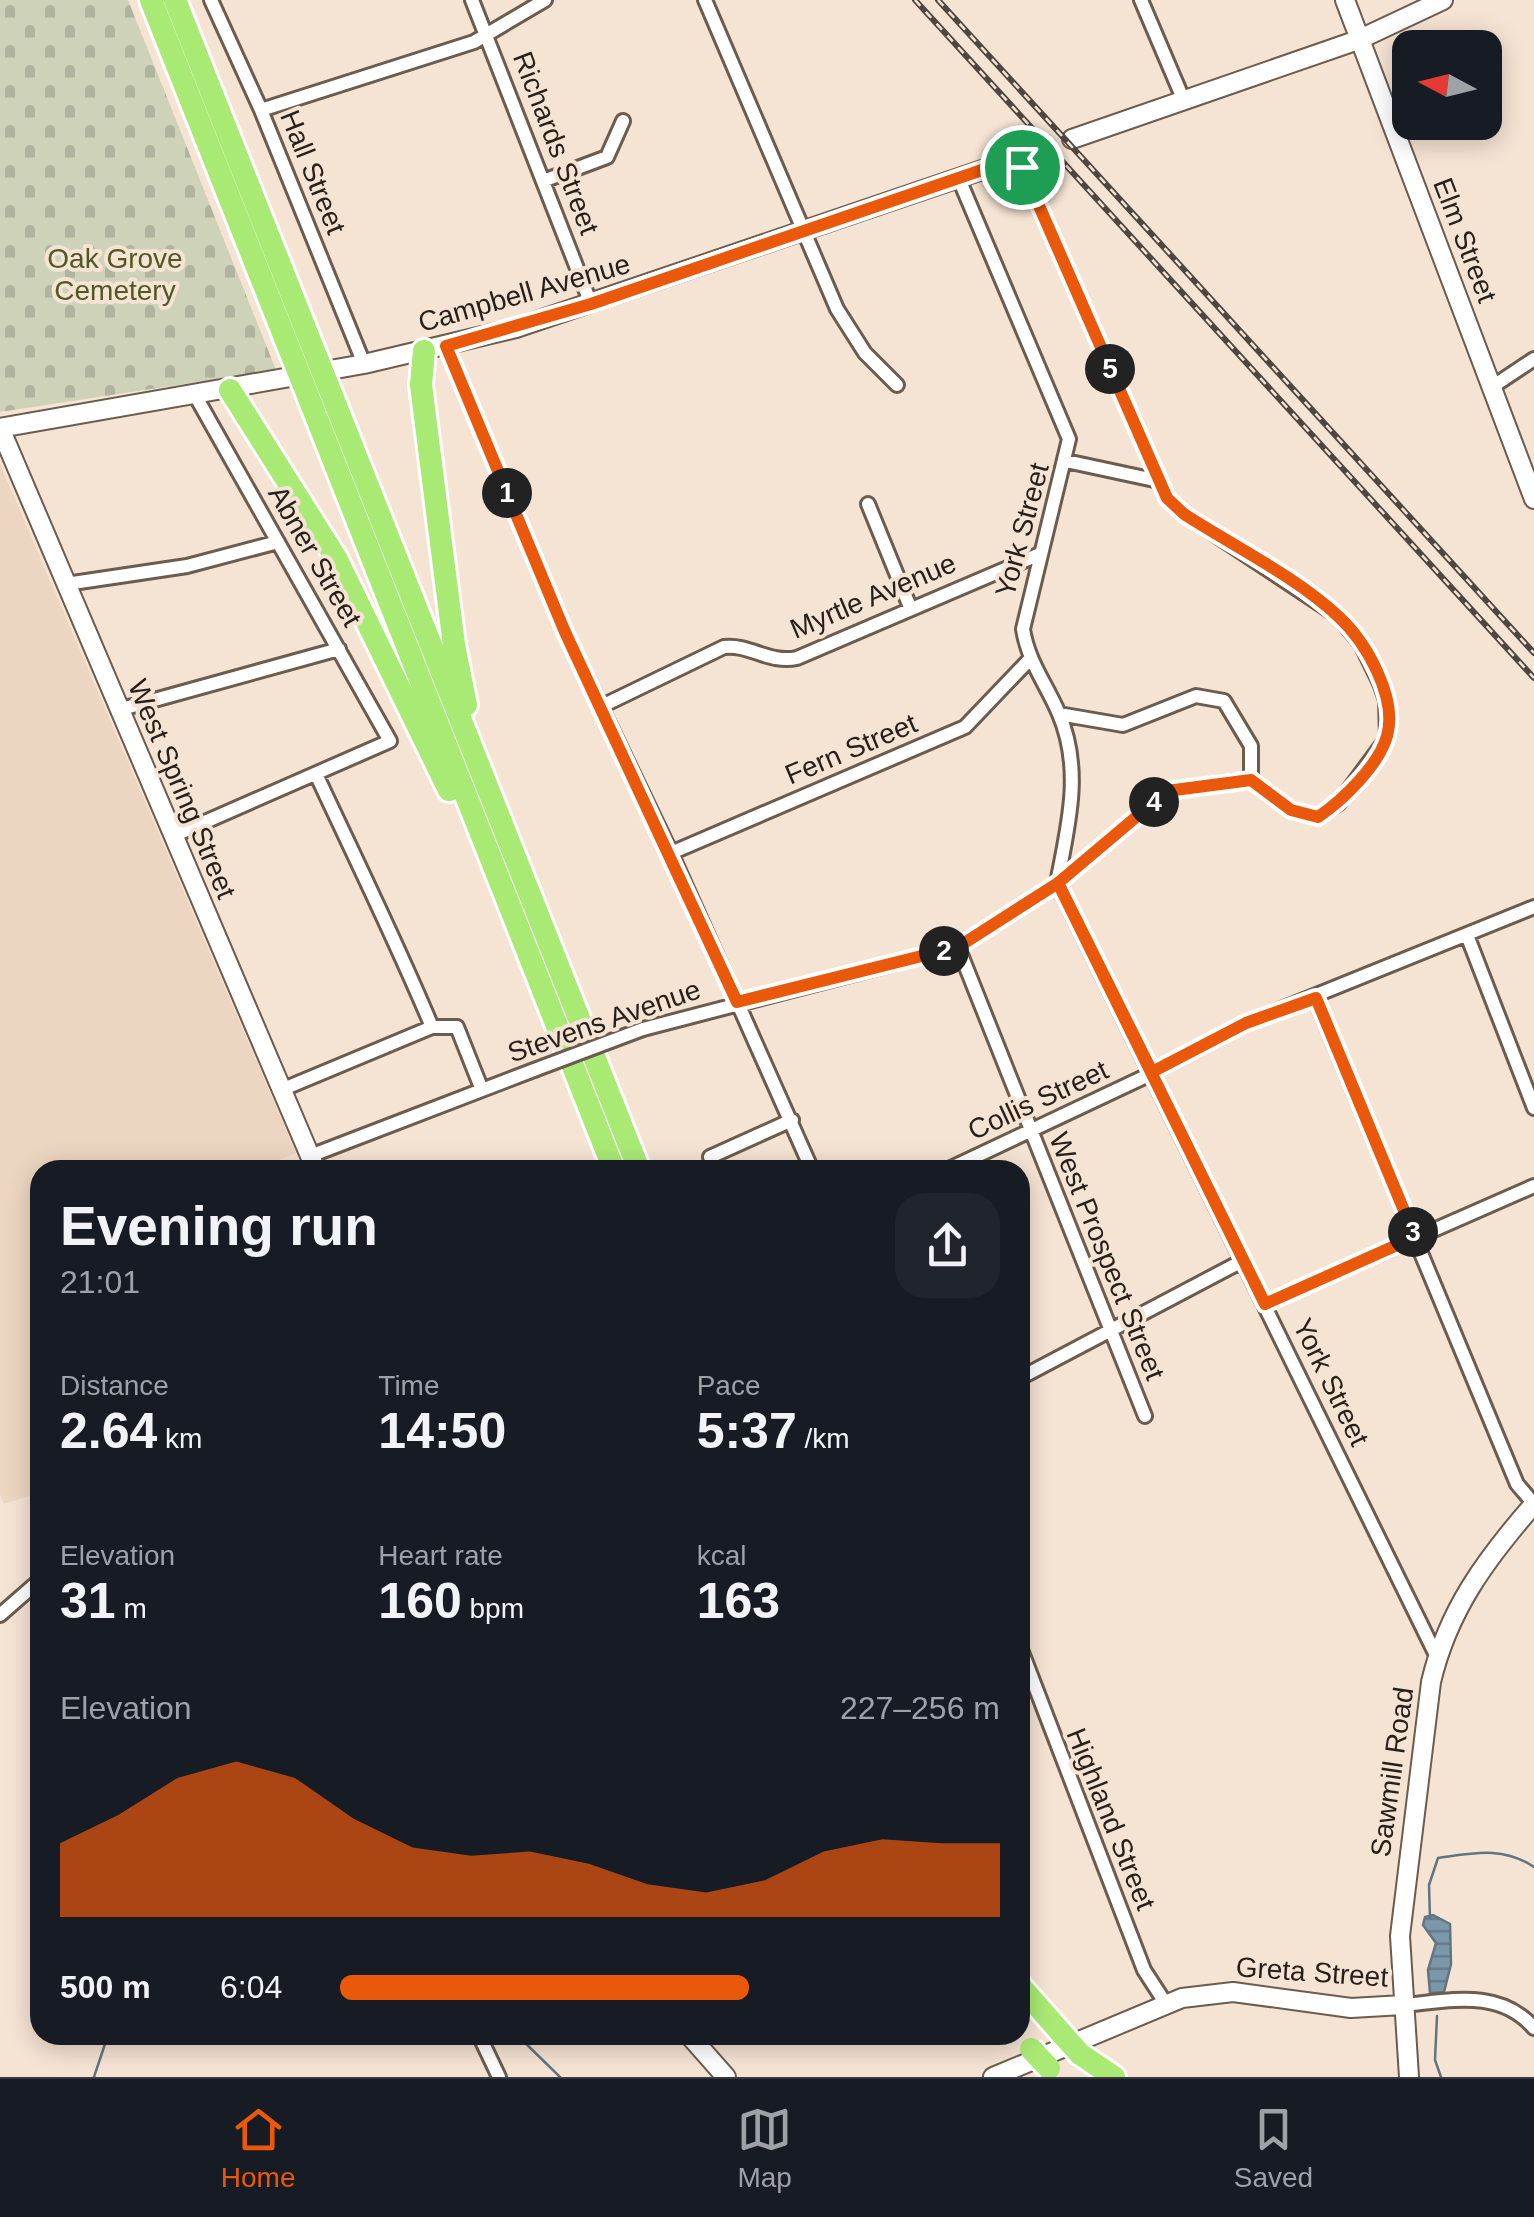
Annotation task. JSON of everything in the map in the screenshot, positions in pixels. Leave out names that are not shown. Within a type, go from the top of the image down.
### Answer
[{"type":"highway","points":[[150,0],[298,340]]},
{"type":"highway","points":[[175,0],[298,340],[610,1160]]},
{"type":"highway","points":[[435,349],[424,402],[464,696],[527,888]]},
{"type":"highway","points":[[230,390],[361,605],[546,998]]},
{"type":"highway","points":[[325,409],[527,888],[635,1160]]},
{"type":"highway","points":[[1030,1998],[1104,2077]]},
{"type":"highway","points":[[1028,2045],[1053,2072]]},
{"type":"highway","points":[[1080,2054],[1114,2077]]},
{"type":"main road","name":"Elm Street","points":[[1345,0],[1534,499]]},
{"type":"main road","points":[[1072,139],[1358,40],[1442,0]]},
{"type":"main road","name":"Campbell Avenue","points":[[0,428],[230,390],[435,349],[591,304],[1047,148]]},
{"type":"main road","name":"West Spring Street","points":[[0,428],[312,1160]]},
{"type":"main road","name":"Sawmill Road","points":[[1409,2077],[1403,2006],[1404,1888],[1424,1722],[1437,1657],[1478,1571],[1534,1504]]},
{"type":"main road","name":"Greta Street","points":[[993,2077],[1166,2004],[1233,1992],[1351,2008],[1403,2006]]},
{"type":"main road","points":[[698,2045],[726,2077]]},
{"type":"street","name":"Hall Street","points":[[211,0],[261,110],[364,364]]},
{"type":"street","name":"Richards Street","points":[[472,0],[591,304]]},
{"type":"street","points":[[261,110],[474,42],[545,0]]},
{"type":"street","points":[[705,0],[837,309],[865,353],[897,386]]},
{"type":"street","points":[[1141,0],[1184,101]]},
{"type":"street","points":[[543,181],[606,157],[623,121]]},
{"type":"street","points":[[1017,158],[1159,481],[1184,514],[1338,616],[1361,644],[1386,700],[1389,727],[1383,746],[1339,802],[1318,817],[1291,810],[1251,780],[1251,746],[1224,701],[1196,696],[1123,725],[1059,714]]},
{"type":"street","name":"York Street","points":[[959,178],[1067,432],[1066,461],[1024,616],[1030,659],[1059,714],[1073,777],[1058,883],[1437,1657]]},
{"type":"street","points":[[435,349],[808,1160]]},
{"type":"street","points":[[1492,388],[1534,359]]},
{"type":"street","name":"Abner Street","points":[[195,395],[390,742],[316,776]]},
{"type":"street","points":[[1066,461],[1159,481]]},
{"type":"street","points":[[868,504],[910,607]]},
{"type":"street","points":[[66,584],[188,566],[278,542]]},
{"type":"street","name":"Myrtle Avenue","points":[[600,707],[724,647],[790,660],[1040,554]]},
{"type":"street","points":[[118,710],[339,649]]},
{"type":"street","name":"Fern Street","points":[[670,853],[965,727],[1030,659]]},
{"type":"street","points":[[173,836],[316,776],[362,878],[380,904],[432,1027]]},
{"type":"street","name":"Stevens Avenue","points":[[320,1160],[482,1090],[643,1028],[958,947],[1058,883],[1167,791],[1251,780]]},
{"type":"street","name":"Collis Street","points":[[968,1160],[1246,1023],[1534,907]]},
{"type":"street","points":[[1467,935],[1534,1108]]},
{"type":"street","name":"West Prospect Street","points":[[958,947],[1145,1416]]},
{"type":"street","points":[[1316,998],[1518,1484],[1534,1504]]},
{"type":"street","points":[[281,1090],[432,1027],[457,1027],[482,1090]]},
{"type":"street","points":[[710,1157],[792,1120]]},
{"type":"street","points":[[1265,1304],[1534,1186]]},
{"type":"street","points":[[1030,1373],[1244,1260]]},
{"type":"street","points":[[0,1615],[30,1589]]},
{"type":"street","name":"Highland Street","points":[[1030,1673],[1140,1960],[1166,2004]]},
{"type":"street","points":[[1403,2006],[1490,2000],[1515,2011],[1534,2028]]},
{"type":"street","points":[[485,2045],[500,2077]]},
{"type":"shaded area","points":[[0,464],[296,1153],[279,1160],[30,1160],[30,1495],[4,1504],[0,1494]]},
{"type":"green space","name":"Oak Grove Cemetery","points":[[0,0],[128,0],[276,370],[0,412]]},
{"type":"water","points":[[1433,1915],[1450,1924],[1451,1964],[1444,1992],[1430,1993],[1428,1970],[1436,1943],[1423,1925],[1425,1917]]},
{"type":"waterway","points":[[1430,1918],[1429,1885],[1438,1858],[1499,1854],[1534,1867]]},
{"type":"waterway","points":[[1437,2016],[1435,2060],[1441,2077]]},
{"type":"waterway","points":[[94,2077],[105,2045]]},
{"type":"waterway","points":[[527,2045],[560,2077]]},
{"type":"railway","points":[[915,0],[1534,678]]},
{"type":"railway","points":[[938,0],[1534,653]]},
{"type":"route","points":[[1022,167],[1017,158],[591,304],[446,346],[565,632],[737,1002],[958,947],[1058,883],[1265,1304],[1415,1237],[1316,998],[1246,1023],[1152,1072],[1058,883],[1167,791],[1251,780],[1291,810],[1318,817],[1339,802],[1383,746],[1389,727],[1386,700],[1361,644],[1338,616],[1184,514],[1167,498],[1022,167]]}]
